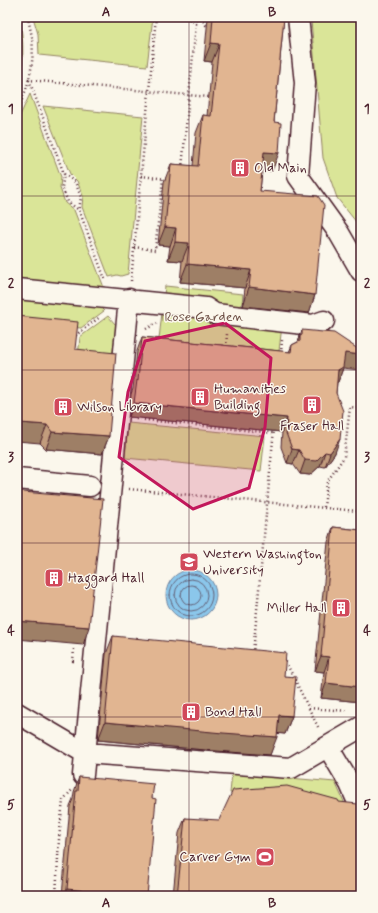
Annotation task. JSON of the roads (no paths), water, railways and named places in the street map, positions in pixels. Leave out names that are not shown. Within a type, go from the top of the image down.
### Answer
[{"type":"street","points":[[298,17],[305,83],[298,176],[339,233],[361,271]]},
{"type":"street","points":[[17,289],[206,308],[215,314],[312,325],[324,321]]},
{"type":"street","points":[[83,775],[125,341],[121,299]]},
{"type":"street","points":[[17,479],[90,486]]},
{"type":"street","points":[[17,713],[85,753],[291,768],[328,747],[357,720]]},
{"type":"street","points":[[328,747],[350,784],[361,809]]},
{"type":"water","points":[[186,570],[196,570],[209,577],[216,590],[216,600],[209,613],[196,620],[186,620],[177,616],[170,609],[166,600],[166,590],[170,581],[177,574]]},
{"type":"place","name":"Old Main","points":[[240,168]]},
{"type":"place","name":"Humanities Building","points":[[200,397]]},
{"type":"place","name":"Fraser Hall","points":[[312,405]]},
{"type":"place","name":"Wilson Library","points":[[63,407]]},
{"type":"place","name":"Western Washington University","points":[[189,562]]},
{"type":"place","name":"Haggard Hall","points":[[54,578]]},
{"type":"place","name":"Miller Hall","points":[[341,608]]},
{"type":"place","name":"Bond Hall","points":[[191,712]]},
{"type":"place","name":"Carver Gym","points":[[265,857]]},
{"type":"park label","name":"Rose Garden","points":[[204,317]]}]
